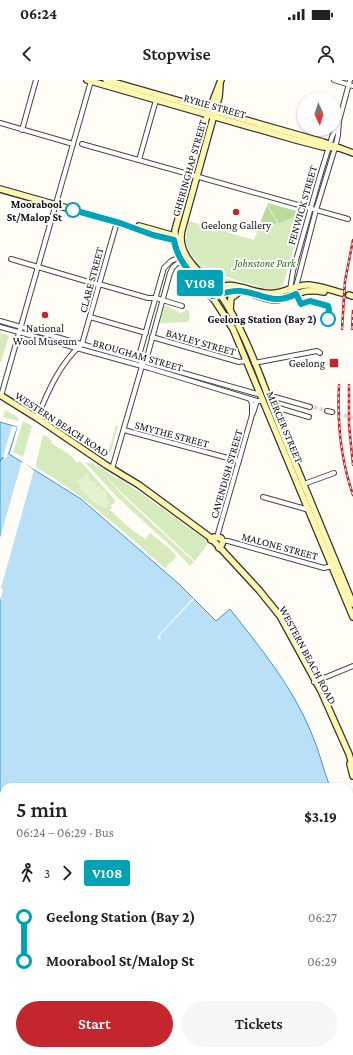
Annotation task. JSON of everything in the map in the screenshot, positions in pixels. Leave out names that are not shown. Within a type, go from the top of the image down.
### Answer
[{"type":"street","points":[[22,130],[36,80]]},
{"type":"street","points":[[0,396],[73,144],[89,80]]},
{"type":"street","name":"RYRIE STREET","points":[[89,80],[156,100],[212,113]]},
{"type":"street","name":"RYRIE STREET","points":[[106,80],[296,140],[329,146],[353,153]]},
{"type":"street","points":[[334,80],[351,84]]},
{"type":"street","name":"GHERINGHAP STREET","points":[[183,258],[176,248],[174,238],[185,206],[212,113],[220,95],[220,82]]},
{"type":"street","name":"FENWICK STREET","points":[[341,115],[351,84]]},
{"type":"street","points":[[139,160],[156,100]]},
{"type":"street","points":[[0,124],[73,144]]},
{"type":"street","name":"FENWICK STREET","points":[[293,295],[293,271],[319,179],[333,136]]},
{"type":"street","name":"FENWICK STREET","points":[[293,288],[300,270],[316,210],[337,148],[338,136]]},
{"type":"street","points":[[82,144],[348,219]]},
{"type":"street","points":[[319,179],[326,181]]},
{"type":"street","points":[[0,189],[117,222],[150,229],[181,242]]},
{"type":"street","name":"GHERINGHAP STREET","points":[[183,258],[181,232],[185,206]]},
{"type":"street","name":"CLARE STREET","points":[[82,344],[117,222]]},
{"type":"street","points":[[112,469],[142,366],[140,353],[164,267],[175,255],[176,248]]},
{"type":"street","points":[[171,261],[183,258]]},
{"type":"street","points":[[142,361],[152,337],[171,270],[183,258]]},
{"type":"street","name":"MERCER STREET","points":[[183,258],[218,292],[230,310],[247,345],[276,416],[353,617]]},
{"type":"street","name":"MERCER STREET","points":[[183,258],[193,275],[212,296],[230,323],[261,395],[260,401],[302,485],[309,510],[353,604]]},
{"type":"street","points":[[11,259],[99,285],[148,298],[156,298],[182,306]]},
{"type":"street","name":"FENWICK STREET","points":[[300,270],[300,279],[304,285]]},
{"type":"street","points":[[212,296],[218,292],[220,287],[232,286],[270,294],[304,285],[342,293]]},
{"type":"street","points":[[218,292],[244,292],[273,300],[302,291],[311,290],[342,296],[327,289]]},
{"type":"street","points":[[230,310],[230,301],[232,297],[236,293],[244,292]]},
{"type":"street","points":[[90,317],[146,333]]},
{"type":"street","name":"BROUGHAM STREET","points":[[0,321],[268,397],[274,396],[309,406]]},
{"type":"street","name":"BROUGHAM STREET","points":[[0,327],[142,366],[260,401]]},
{"type":"street","name":"BAYLEY STREET","points":[[152,337],[239,362],[246,361]]},
{"type":"street","points":[[37,418],[57,374],[76,349],[82,344]]},
{"type":"street","points":[[241,348],[247,345]]},
{"type":"street","points":[[246,361],[254,363],[317,351],[320,353]]},
{"type":"street","name":"WESTERN BEACH ROAD","points":[[0,396],[37,418],[112,469],[139,485],[213,538],[277,610],[315,682],[346,747],[353,767]]},
{"type":"street","points":[[260,401],[268,397]]},
{"type":"street","name":"CAVENDISH STREET","points":[[250,399],[252,403],[252,415]]},
{"type":"street","name":"CAVENDISH STREET","points":[[213,538],[239,461],[252,415],[260,401]]},
{"type":"street","points":[[272,406],[309,417]]},
{"type":"street","points":[[276,416],[278,411],[284,409]]},
{"type":"street","name":"SMYTHE STREET","points":[[124,430],[239,461]]},
{"type":"street","points":[[302,485],[334,473]]},
{"type":"street","points":[[263,497],[309,510]]},
{"type":"street","name":"MALONE STREET","points":[[220,546],[228,541],[324,568],[334,565]]},
{"type":"street","points":[[315,682],[353,666]]},
{"type":"street","name":"WESTERN BEACH ROAD","points":[[315,682],[346,752],[353,776]]},
{"type":"street","points":[[353,1044],[353,1049]]},
{"type":"green space","points":[[267,203],[300,212],[302,214],[279,223]]},
{"type":"green space","name":"Johnstone Park","points":[[268,203],[300,212],[303,215],[284,282],[279,288],[275,290],[267,289],[226,277],[207,268],[192,255],[186,241],[189,221],[254,240]]},
{"type":"green space","points":[[267,206],[277,223],[257,230]]},
{"type":"green space","points":[[195,260],[217,275],[236,282],[232,284],[216,284],[193,261]]},
{"type":"green space","points":[[165,305],[180,313],[186,309],[189,311],[190,317],[188,322],[160,323]]},
{"type":"green space","points":[[0,333],[9,336],[1,362],[0,362]]},
{"type":"green space","points":[[5,410],[19,418],[18,421],[3,417]]},
{"type":"green space","points":[[23,421],[32,426],[23,457],[13,452]]},
{"type":"green space","points":[[116,426],[118,426],[110,454],[108,453]]},
{"type":"green space","points":[[43,435],[50,438],[49,439],[52,441],[51,443],[70,455],[77,463],[80,461],[115,500],[114,504],[110,505],[112,507],[110,510],[133,531],[146,539],[150,533],[170,549],[177,557],[165,568],[87,502],[37,468],[36,463]]},
{"type":"green space","points":[[85,462],[94,464],[124,497],[194,562],[190,566],[175,550],[118,498]]},
{"type":"green space","points":[[96,464],[117,479],[118,477],[209,542],[195,561],[121,492],[99,470]]},
{"type":"green space","points":[[86,474],[89,474],[88,476],[90,481],[97,483],[95,486],[106,491],[106,496],[109,503],[106,508],[98,506],[97,503],[93,503],[87,494],[85,495],[83,491],[82,493],[78,481]]},
{"type":"water","points":[[0,422],[17,427],[9,454],[81,499],[179,584],[216,621],[230,609],[275,668],[294,698],[314,739],[329,783],[0,783]]},
{"type":"pier","points":[[12,426],[17,427],[6,458],[3,457]]},
{"type":"pier","points":[[22,461],[34,470],[1,588],[3,589],[0,601],[0,538]]},
{"type":"pier","points":[[193,598],[194,599],[159,636],[161,638],[160,640],[157,637]]},
{"type":"ferry route","points":[[0,461],[3,457]]},
{"type":"tunnel","points":[[342,296],[349,298]]},
{"type":"tunnel","points":[[308,405],[327,411]]},
{"type":"tunnel","points":[[332,412],[353,418]]},
{"type":"railway","points":[[342,329],[345,281],[353,240]]},
{"type":"railway","points":[[352,329],[353,311]]},
{"type":"railway","points":[[339,385],[339,427],[345,468],[353,495]]},
{"type":"railway","points":[[349,385],[349,425],[353,465]]},
{"type":"bus line","name":"V108","points":[[73,210],[174,240],[176,248],[185,266],[212,296],[240,291],[274,300],[296,294],[301,304],[310,301],[328,306],[328,319]]},
{"type":"place","name":"Moorabool St/Malop St","points":[[73,210]]},
{"type":"place","name":"Geelong Gallery","points":[[236,212]]},
{"type":"place","name":"National Wool Museum","points":[[45,315]]},
{"type":"place","name":"Geelong Station (Bay 2)","points":[[328,319]]},
{"type":"place","name":"Geelong","points":[[334,363]]}]
